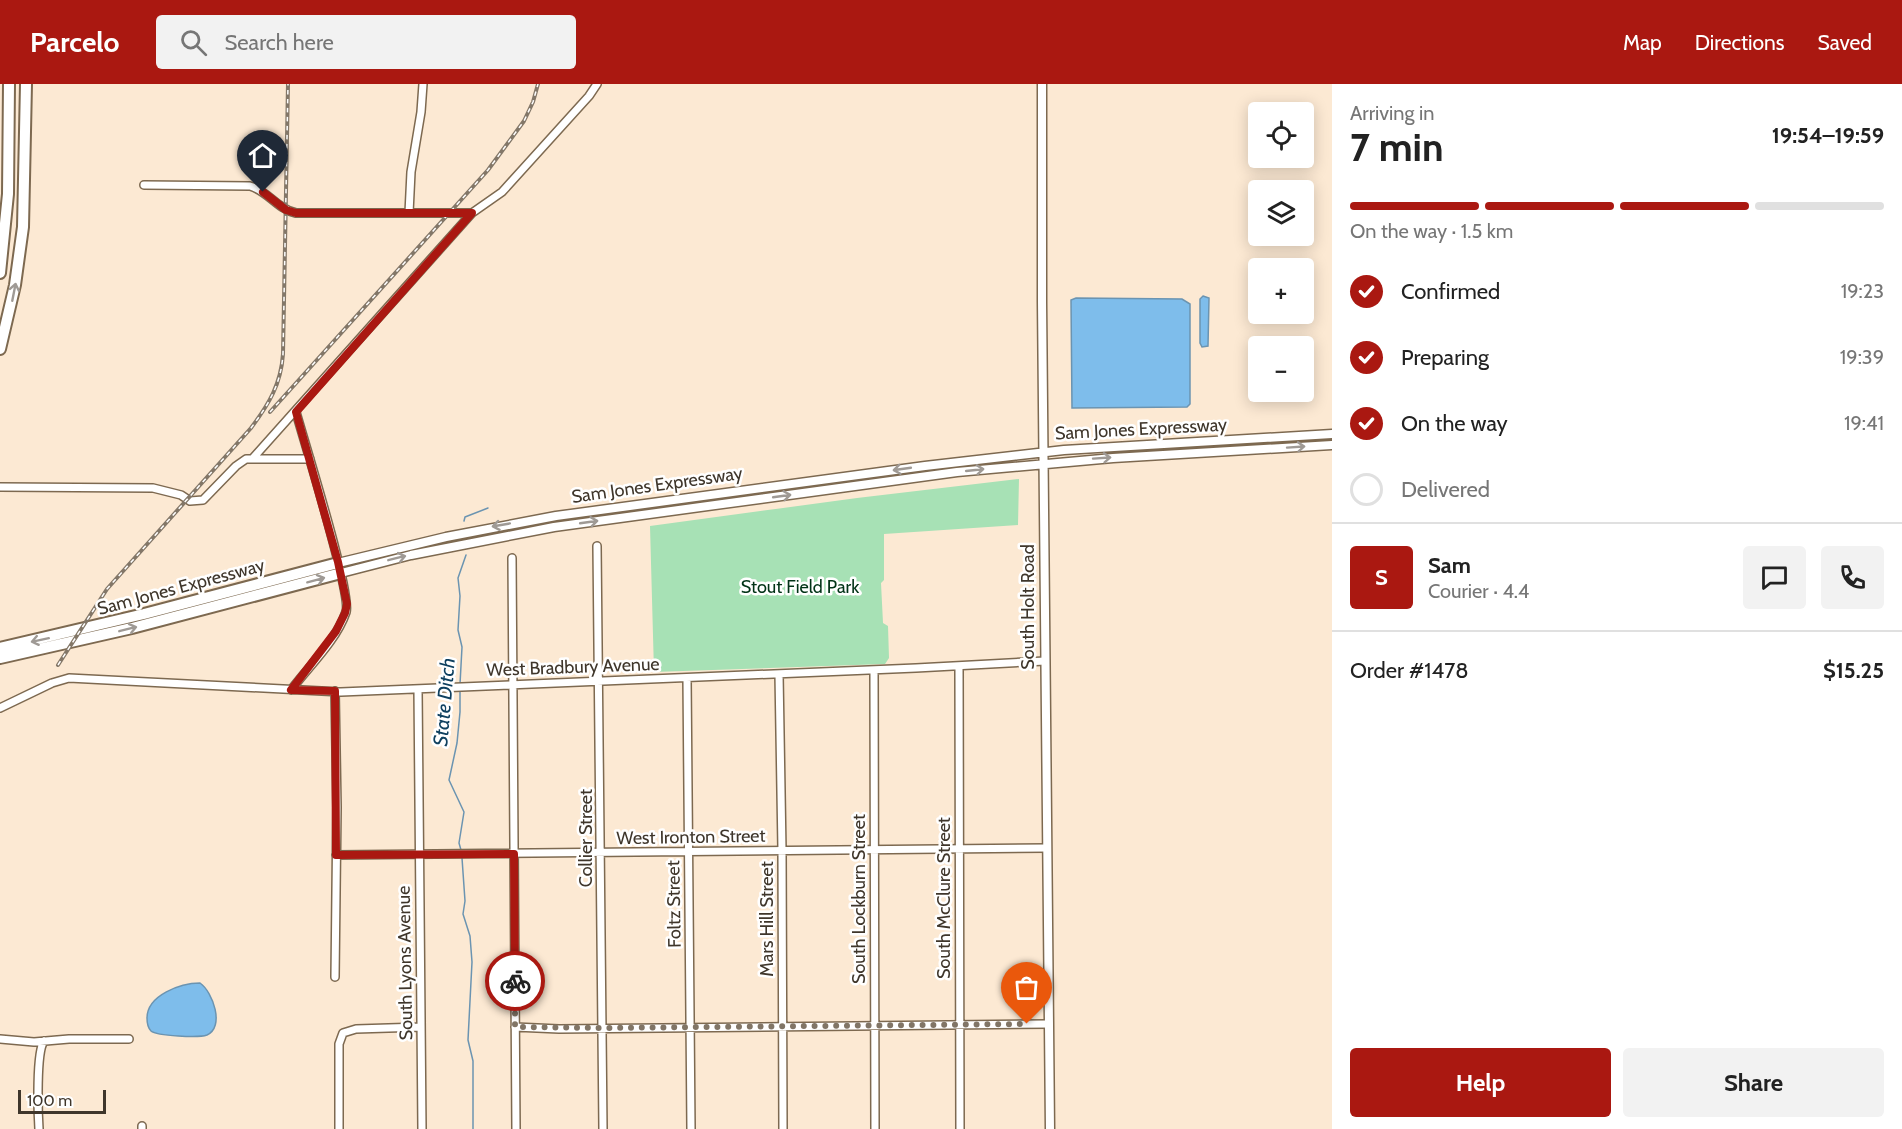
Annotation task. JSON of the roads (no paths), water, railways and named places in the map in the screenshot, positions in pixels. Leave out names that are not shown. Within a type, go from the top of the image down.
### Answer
[{"type":"highway","points":[[0,273],[7,210],[9,84]]},
{"type":"highway","points":[[0,349],[15,285],[23,227],[26,84]]},
{"type":"highway","points":[[0,208],[9,136]]},
{"type":"highway","name":"Sam Jones Expressway","points":[[0,648],[339,568]]},
{"type":"highway","name":"Sam Jones Expressway","points":[[0,658],[132,628],[339,568]]},
{"type":"highway","points":[[0,665],[47,649]]},
{"type":"main road","name":"South Holt Road","points":[[1042,84],[1043,463],[1050,1129]]},
{"type":"main road","name":"Sam Jones Expressway","points":[[339,568],[446,537],[556,516],[926,465],[1043,452],[1332,434]]},
{"type":"main road","name":"Sam Jones Expressway","points":[[339,568],[554,527],[957,472],[1043,463],[1332,445]]},
{"type":"street","points":[[409,213],[411,172],[422,112],[423,84]]},
{"type":"street","points":[[253,458],[472,213],[502,192],[589,96],[597,84]]},
{"type":"street","points":[[144,185],[250,186],[263,192],[286,210],[296,213],[472,213]]},
{"type":"street","points":[[291,690],[330,639],[345,613],[347,598],[296,412]]},
{"type":"street","points":[[0,487],[153,488],[168,491],[194,502],[204,500],[241,462],[253,458],[310,459]]},
{"type":"street","name":"Collier Street","points":[[597,546],[603,1129]]},
{"type":"street","points":[[512,558],[516,1129]]},
{"type":"street","name":"West Bradbury Avenue","points":[[0,708],[52,683],[69,678],[335,691],[599,682],[1045,661]]},
{"type":"street","name":"South McClure Street","points":[[959,666],[960,1129]]},
{"type":"street","name":"South Lockburn Street","points":[[874,670],[875,1129]]},
{"type":"street","name":"Mars Hill Street","points":[[779,674],[783,850],[783,1129]]},
{"type":"street","name":"Foltz Street","points":[[687,678],[691,1129]]},
{"type":"street","name":"South Lyons Avenue","points":[[418,689],[422,1129]]},
{"type":"street","points":[[335,691],[335,977]]},
{"type":"street","name":"West Ironton Street","points":[[336,855],[1047,848]]},
{"type":"street","points":[[515,1027],[1049,1024]]},
{"type":"street","points":[[339,1129],[339,1044],[343,1033],[356,1029],[421,1028]]},
{"type":"street","points":[[0,1039],[34,1042],[69,1039],[129,1040]]},
{"type":"street","points":[[39,1129],[39,1060],[40,1046],[44,1041]]},
{"type":"water","points":[[1203,296],[1209,298],[1208,346],[1202,347],[1200,343],[1200,299]]},
{"type":"water","points":[[1076,298],[1182,299],[1190,304],[1190,404],[1187,407],[1072,408],[1071,300]]},
{"type":"water","points":[[200,983],[205,987],[215,1009],[215,1025],[212,1031],[203,1036],[187,1036],[151,1031],[147,1018],[148,1010],[159,997],[175,988]]},
{"type":"waterway","name":"State Ditch","points":[[464,521],[465,517],[488,508]]},
{"type":"waterway","name":"State Ditch","points":[[460,684],[462,647],[458,630],[460,596],[458,578],[466,555]]},
{"type":"waterway","name":"State Ditch","points":[[460,689],[457,743],[449,780],[464,812],[459,843],[461,850]]},
{"type":"waterway","name":"State Ditch","points":[[462,858],[465,901],[463,914],[470,936],[472,962],[468,1040],[473,1061],[473,1129]]},
{"type":"railway","points":[[58,665],[107,589],[251,428],[269,402],[277,384],[283,354],[288,84]]},
{"type":"railway","points":[[270,412],[488,170],[524,121],[538,84]]},
{"type":"park label","name":"Stout Field Park","points":[[800,587]]}]
